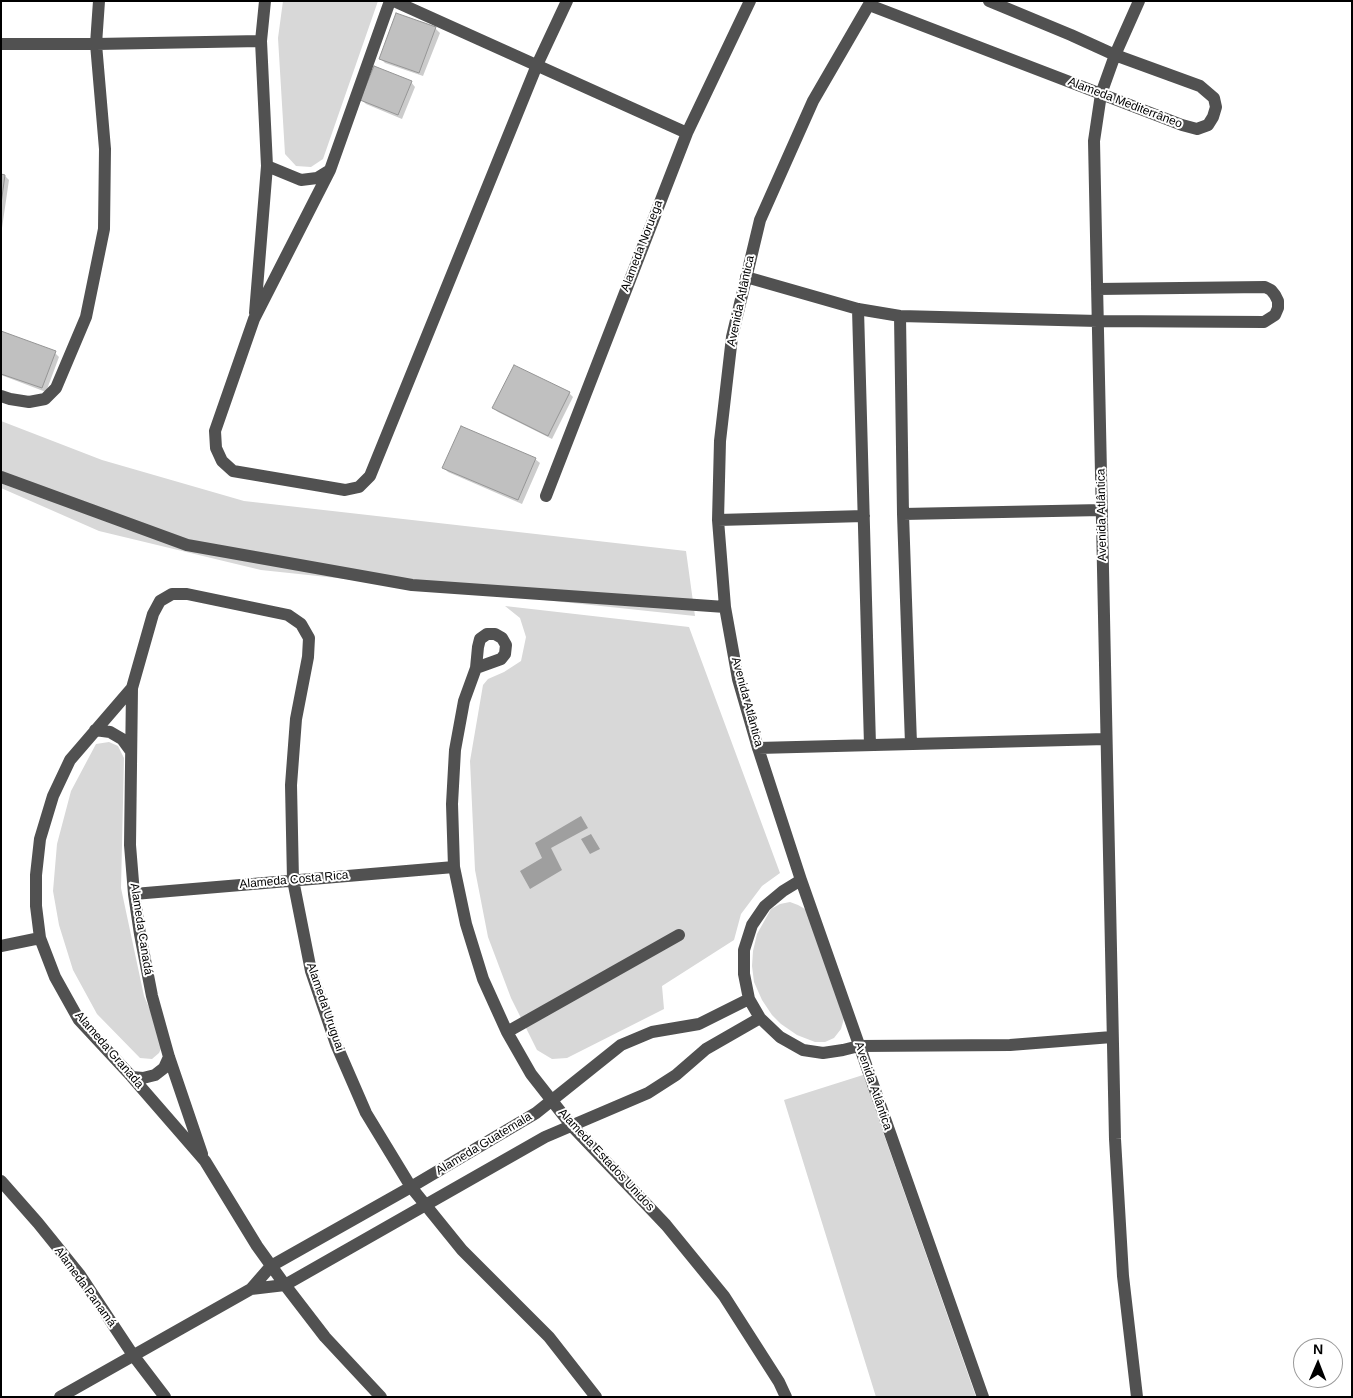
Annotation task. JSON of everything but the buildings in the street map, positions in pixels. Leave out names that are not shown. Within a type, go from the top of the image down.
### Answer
[{"type":"street","points":[[1,396],[29,402],[44,399],[56,388],[86,317],[104,229],[105,149],[96,44],[100,1]]},
{"type":"street","points":[[254,319],[268,166],[261,41],[265,1]]},
{"type":"street","points":[[390,1],[330,170],[254,319],[215,431],[216,448],[222,461],[234,471],[345,490],[359,487],[370,476],[537,65],[567,1]]},
{"type":"street","points":[[394,1],[687,133]]},
{"type":"street","name":"Alameda Noruega","points":[[546,496],[687,133],[750,1]]},
{"type":"street","name":"Alameda Mediterrâneo","points":[[870,3],[1182,125],[1197,129],[1208,125],[1214,117],[1216,107],[1214,98],[1200,86],[1115,55],[989,1]]},
{"type":"street","name":"Avenida Atlântica","points":[[1137,1397],[1123,1276],[1115,1139],[1094,142],[1101,94],[1115,55],[1139,1]]},
{"type":"street","name":"Avenida Atlântica","points":[[870,3],[813,102],[760,220],[746,277],[732,337],[720,441],[718,520],[725,607],[738,679],[758,748],[801,880],[983,1397]]},
{"type":"street","points":[[1,44],[261,41]]},
{"type":"street","points":[[268,166],[301,180],[317,178],[330,170]]},
{"type":"street","points":[[746,277],[858,309],[900,316],[1098,321],[1264,322],[1275,315],[1278,308],[1278,301],[1271,290],[1265,287],[1097,289]]},
{"type":"street","points":[[858,309],[870,745]]},
{"type":"street","points":[[900,316],[903,514],[911,744]]},
{"type":"street","points":[[1,477],[187,545],[412,585],[725,607]]},
{"type":"street","points":[[903,514],[1102,510]]},
{"type":"street","points":[[718,520],[864,516]]},
{"type":"street","name":"Alameda Granada","points":[[187,594],[172,594],[160,601],[153,614],[132,688],[70,760],[53,796],[40,839],[36,883],[36,906],[40,938],[55,977],[79,1020],[132,1077],[205,1161],[257,1246],[285,1285],[324,1337],[382,1397]]},
{"type":"street","name":"Alameda Uruguai","points":[[187,594],[288,615],[301,624],[309,638],[308,656],[296,719],[291,785],[293,880],[311,971],[336,1044],[366,1113],[411,1187],[462,1250],[549,1337],[596,1397]]},
{"type":"street","name":"Alameda Estados Unidos","points":[[476,668],[464,701],[455,750],[452,804],[454,867],[466,924],[483,979],[507,1032],[531,1074],[571,1125],[666,1225],[724,1296],[779,1382],[786,1397]]},
{"type":"street","name":"Alameda Canadá","points":[[132,688],[130,845],[134,894],[152,996],[169,1057],[205,1161]]},
{"type":"street","points":[[95,730],[110,732],[122,739],[130,750]]},
{"type":"street","points":[[758,748],[1106,739]]},
{"type":"street","name":"Alameda Costa Rica","points":[[134,894],[454,867]]},
{"type":"street","points":[[801,880],[765,906],[752,925],[744,950],[744,974],[749,1000],[760,1018],[780,1037],[803,1050],[823,1053],[859,1046],[1010,1045],[1112,1037]]},
{"type":"street","points":[[507,1032],[679,935]]},
{"type":"street","points":[[1,946],[40,938]]},
{"type":"street","name":"Alameda Guatemala","points":[[60,1397],[251,1289],[271,1266],[411,1187],[536,1113],[621,1045],[652,1032],[699,1024],[749,1000]]},
{"type":"street","name":"Alameda Guatemala","points":[[251,1289],[285,1285],[545,1137],[648,1093],[676,1075],[706,1049],[760,1018]]},
{"type":"street","points":[[132,1077],[144,1078],[155,1075],[164,1068],[169,1057]]},
{"type":"street","name":"Alameda Panamá","points":[[1,1181],[80,1275],[133,1356],[165,1397]]},
{"type":"shaded area","points":[[283,1],[378,1],[323,159],[311,167],[296,166],[285,154],[278,38]]},
{"type":"shaded area","points":[[1,421],[102,460],[244,501],[686,551],[695,616],[261,570],[99,531],[1,488]]},
{"type":"shaded area","points":[[505,606],[689,627],[780,873],[762,886],[741,914],[734,940],[662,986],[664,1009],[567,1058],[552,1059],[537,1050],[511,998],[488,937],[475,870],[470,761],[483,685],[488,679],[504,672],[521,661],[526,637],[520,618]]},
{"type":"shaded area","points":[[109,742],[118,746],[124,758],[121,888],[144,996],[164,1042],[159,1053],[152,1059],[140,1058],[97,1014],[73,970],[59,925],[53,891],[57,844],[71,791],[96,744]]},
{"type":"shaded area","points":[[581,816],[588,828],[551,848],[562,870],[530,889],[520,871],[542,858],[535,843]]},
{"type":"shaded area","points":[[591,834],[600,849],[590,854],[581,839]]},
{"type":"shaded area","points":[[790,902],[805,909],[810,916],[845,1015],[841,1029],[834,1038],[825,1042],[815,1042],[797,1035],[781,1024],[762,1000],[754,982],[752,966],[757,934],[771,909],[780,904]]},
{"type":"shaded area","points":[[863,1075],[976,1397],[876,1397],[784,1100]]}]
